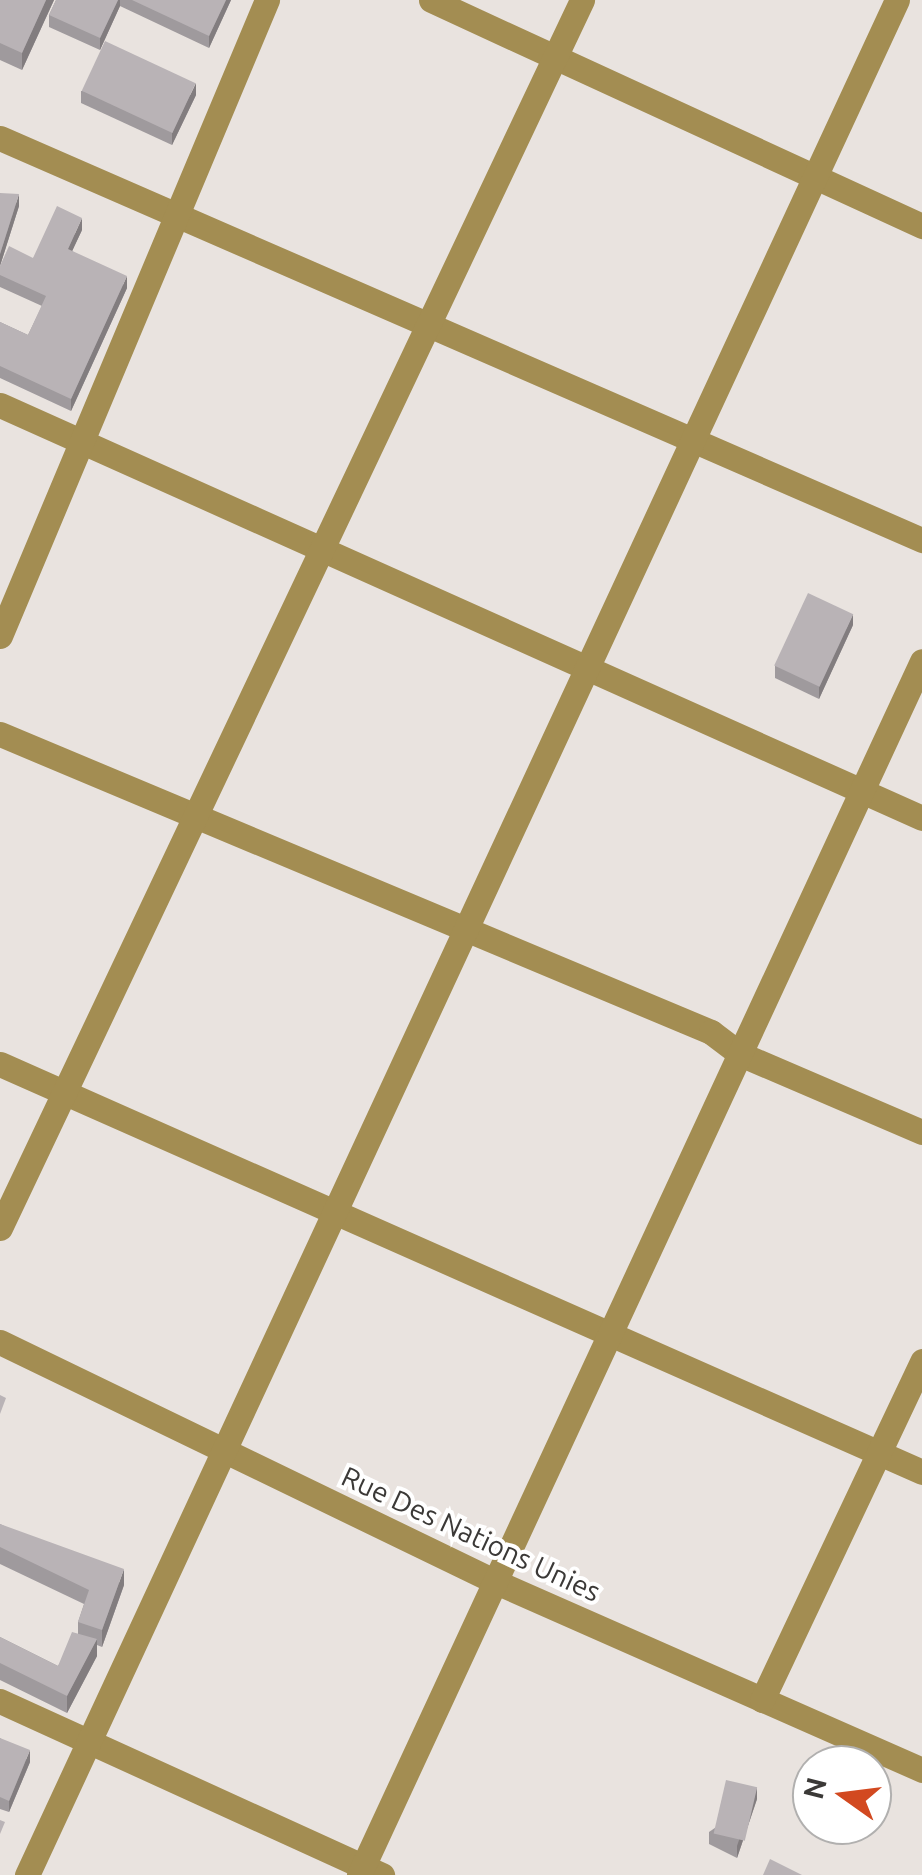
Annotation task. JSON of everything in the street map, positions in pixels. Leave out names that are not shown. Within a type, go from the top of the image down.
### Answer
[{"type":"street","points":[[0,636],[86,443],[267,0]]},
{"type":"street","points":[[431,0],[922,226]]},
{"type":"street","points":[[0,1228],[582,0]]},
{"type":"street","points":[[28,1875],[897,0]]},
{"type":"street","points":[[0,138],[922,540]]},
{"type":"street","points":[[0,405],[922,818]]},
{"type":"street","points":[[0,1701],[368,1872],[496,1582],[922,661]]},
{"type":"street","points":[[0,734],[464,934],[710,1032],[740,1054],[922,1132]]},
{"type":"street","points":[[0,1064],[922,1472]]},
{"type":"street","name":"Rue Des Nations Unies","points":[[0,1342],[496,1582],[922,1770]]},
{"type":"street","points":[[762,1700],[922,1360]]},
{"type":"building","points":[[0,0],[46,0],[22,53],[0,43]]},
{"type":"building","points":[[56,0],[118,0],[100,38],[49,15]]},
{"type":"building","points":[[132,0],[226,0],[209,36]]},
{"type":"building","points":[[105,41],[196,83],[172,133],[82,91]]},
{"type":"building","points":[[0,193],[19,194],[0,254]]},
{"type":"building","points":[[57,206],[82,218],[68,249],[127,276],[71,399],[0,366],[0,322],[28,335],[46,296],[0,275],[0,266],[9,246],[33,258]]},
{"type":"building","points":[[808,593],[853,614],[820,687],[774,666]]},
{"type":"building","points":[[0,1524],[124,1569],[102,1630],[78,1622],[89,1590],[0,1547]]},
{"type":"building","points":[[72,1632],[97,1639],[67,1696],[0,1663],[0,1637],[58,1666]]},
{"type":"building","points":[[0,1738],[30,1750],[9,1801],[0,1797]]},
{"type":"building","points":[[726,1780],[757,1787],[745,1841],[714,1834]]},
{"type":"building","points":[[770,1859],[802,1875],[763,1875]]}]
